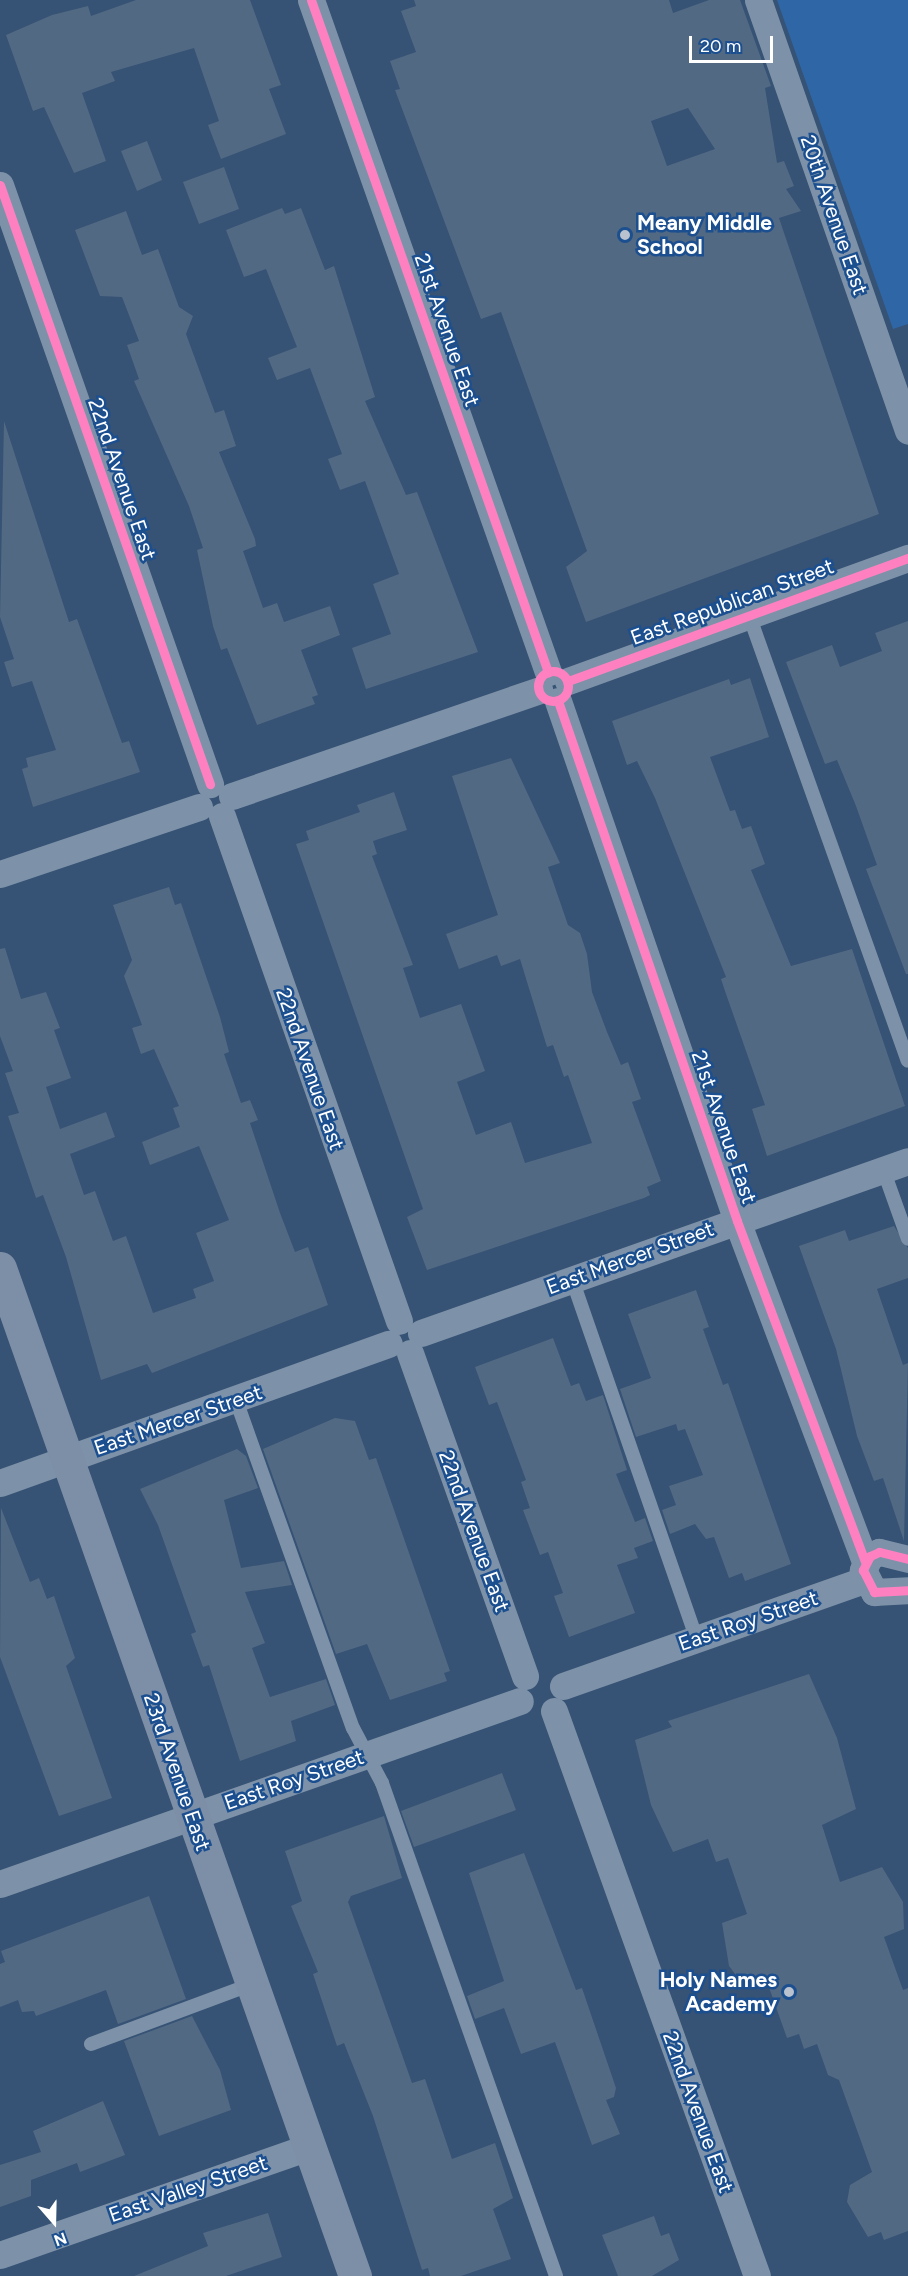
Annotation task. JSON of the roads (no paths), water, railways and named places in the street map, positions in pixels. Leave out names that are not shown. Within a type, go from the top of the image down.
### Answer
[{"type":"main road","name":"23rd Avenue East","points":[[0,1268],[354,2276]]},
{"type":"street","name":"21st Avenue East","points":[[311,0],[553,686],[737,1221],[864,1571]]},
{"type":"street","name":"20th Avenue East","points":[[758,0],[908,431]]},
{"type":"street","name":"22nd Avenue East","points":[[0,185],[405,1338],[523,1688]]},
{"type":"street","name":"East Republican Street","points":[[0,874],[553,686],[908,558]]},
{"type":"street","name":"East Mercer Street","points":[[0,1483],[908,1161]]},
{"type":"street","name":"East Roy Street","points":[[0,1884],[368,1755],[523,1688],[549,1670],[559,1698],[696,1639],[864,1571],[889,1551],[908,1559]]},
{"type":"street","points":[[864,1571],[882,1594],[908,1590]]},
{"type":"street","points":[[523,1688],[537,1715],[559,1698]]},
{"type":"street","name":"22nd Avenue East","points":[[559,1698],[757,2276]]},
{"type":"street","name":"East Valley Street","points":[[0,2255],[309,2147]]},
{"type":"lane","points":[[749,615],[908,1061]]},
{"type":"lane","points":[[883,1169],[908,1239]]},
{"type":"lane","points":[[572,1279],[696,1639]]},
{"type":"lane","points":[[236,1400],[353,1728],[368,1755],[556,2276]]},
{"type":"lane","points":[[91,2044],[252,1984]]},
{"type":"place","name":"Meany Middle School","points":[[625,235]]},
{"type":"place","name":"Holy Names Academy","points":[[789,1992]]}]
